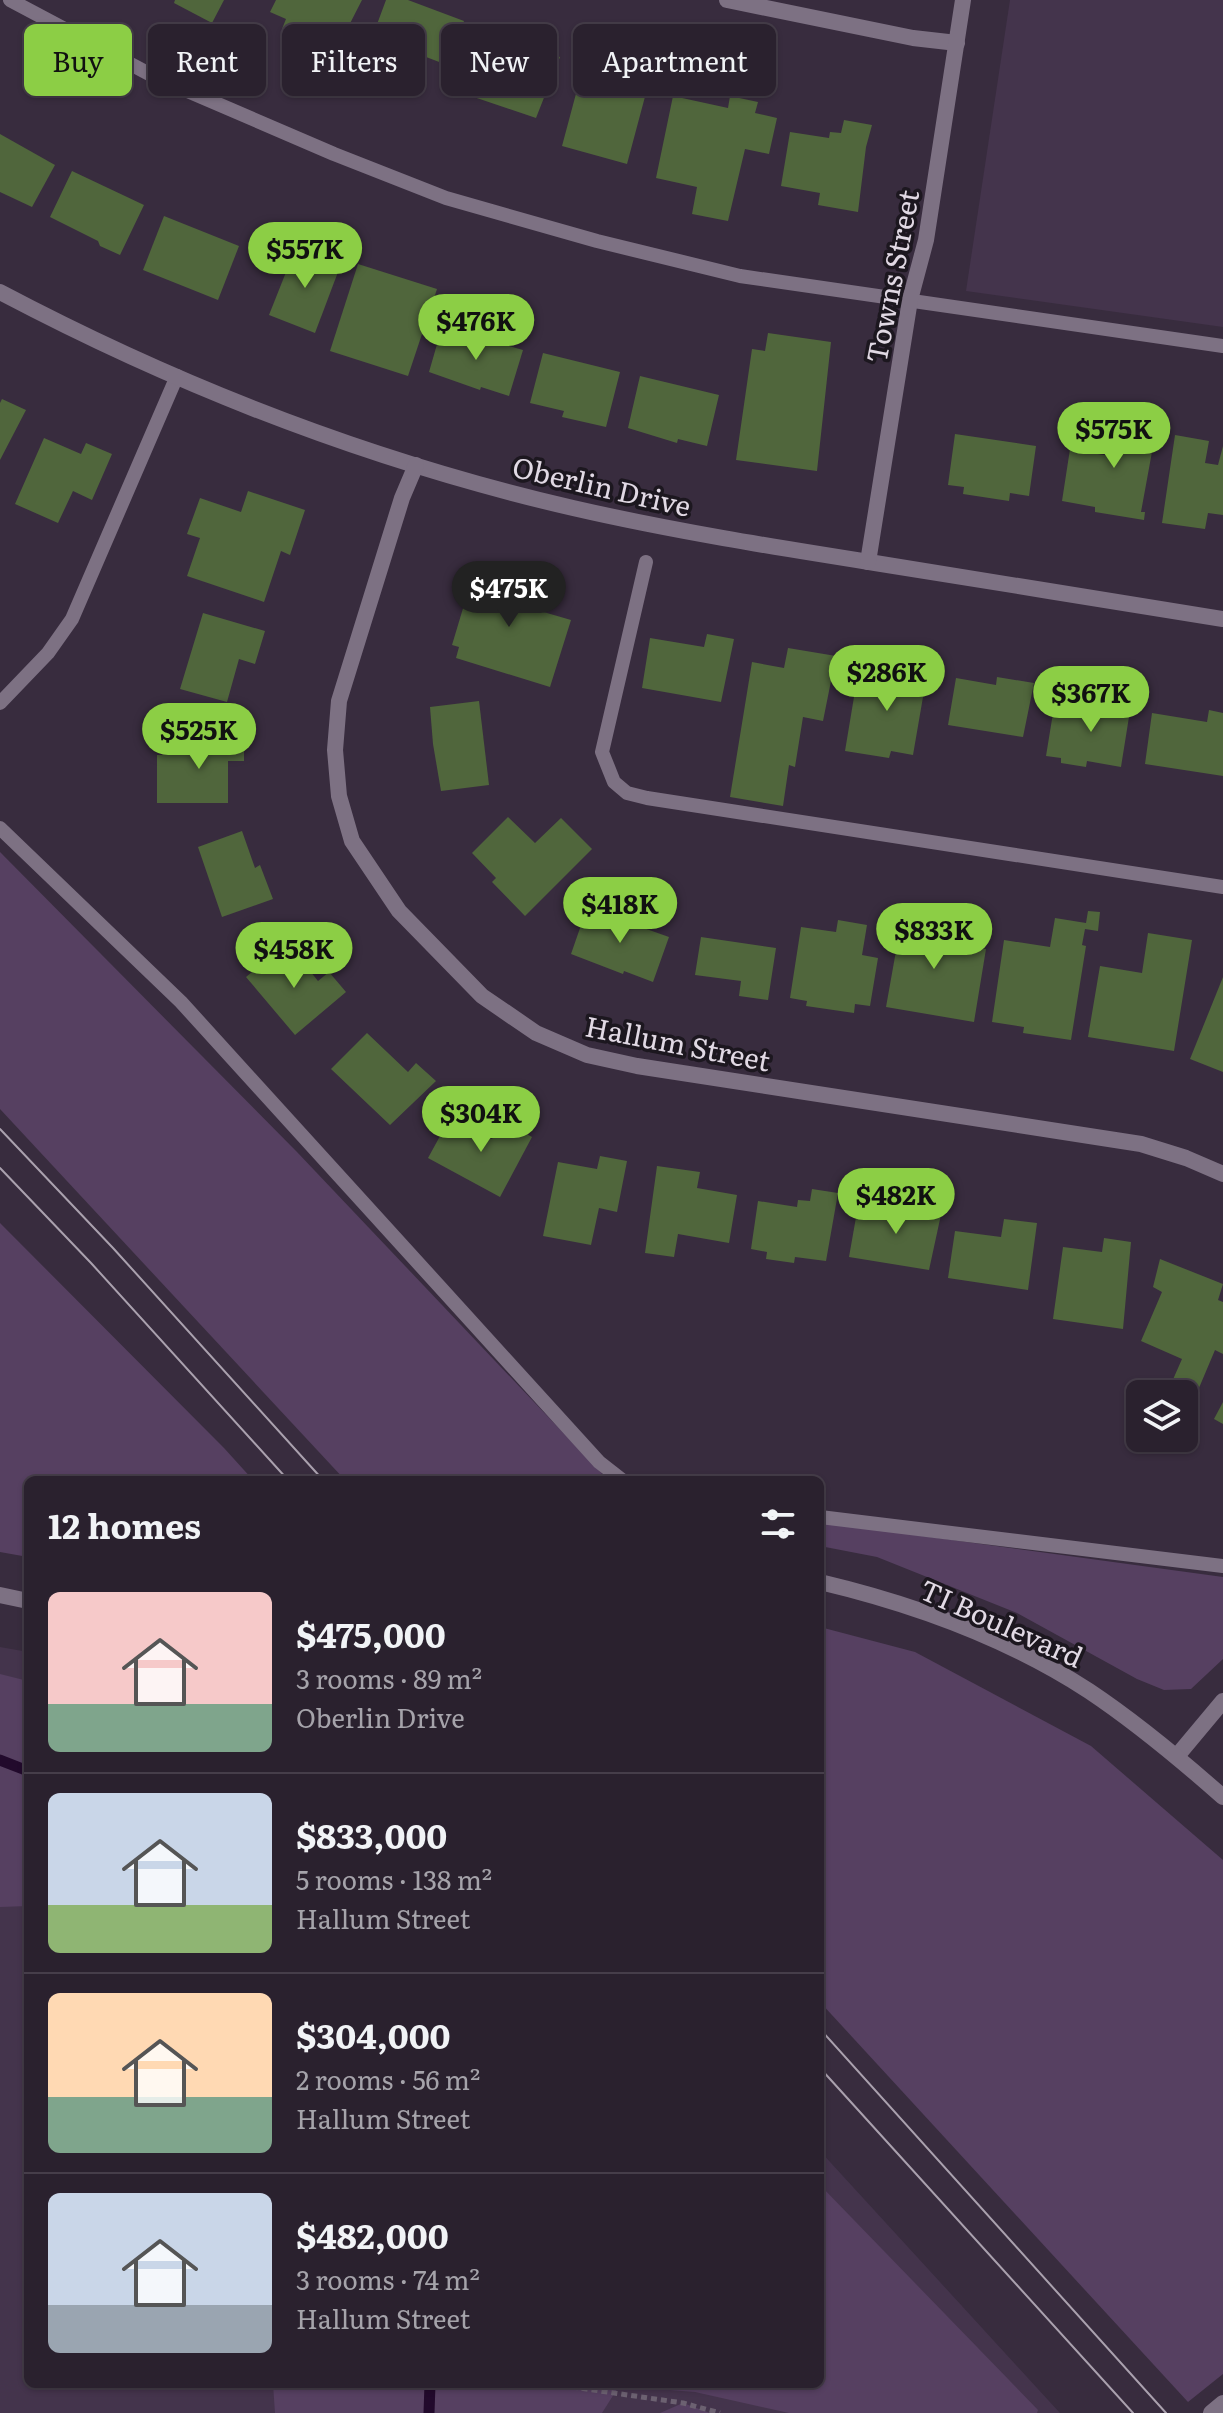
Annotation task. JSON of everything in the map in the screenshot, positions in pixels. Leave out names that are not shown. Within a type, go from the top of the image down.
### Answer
[{"type":"street","points":[[727,0],[913,38],[957,43]]},
{"type":"street","name":"Towns Street","points":[[868,562],[910,300],[926,240],[963,0]]},
{"type":"street","name":"Oberlin Drive","points":[[0,292],[68,328],[177,376],[289,422],[416,465],[602,514],[708,537],[1223,619]]},
{"type":"street","name":"Hallum Street","points":[[416,465],[402,498],[339,701],[335,750],[339,796],[352,841],[399,911],[482,996],[536,1033],[587,1055],[637,1066],[1141,1144],[1223,1174]]},
{"type":"street","name":"TI Boulevard","points":[[824,1583],[897,1604],[997,1642],[1087,1690],[1177,1756],[1223,1797]]},
{"type":"street","points":[[0,1595],[24,1600]]},
{"type":"street","points":[[1177,1756],[1223,1701]]},
{"type":"street","points":[[1211,2413],[1223,2403]]},
{"type":"lane","points":[[10,0],[155,77],[446,198],[597,241],[740,276],[1223,346]]},
{"type":"lane","points":[[0,703],[48,653],[72,619],[177,376]]},
{"type":"lane","points":[[646,562],[602,752],[605,766],[614,782],[627,793],[1188,879],[1223,887]]},
{"type":"lane","points":[[0,828],[181,1002],[599,1462],[617,1476]]},
{"type":"lane","points":[[824,1517],[1223,1566]]},
{"type":"path","points":[[580,2388],[683,2403],[720,2413]]},
{"type":"shaded area","points":[[1010,0],[1223,0],[1223,327],[966,291]]},
{"type":"shaded area","points":[[0,852],[297,1152],[604,1476],[341,1476],[0,1109]]},
{"type":"shaded area","points":[[0,1223],[249,1476],[24,1476],[24,1556],[0,1552]]},
{"type":"shaded area","points":[[824,1523],[1223,1577],[1223,1659],[1191,1689],[1164,1690],[1137,1679],[1017,1613],[877,1557],[824,1547]]},
{"type":"shaded area","points":[[824,1628],[915,1652],[1091,1746],[1223,1860],[1223,2374],[1188,2402],[824,2006]]},
{"type":"shaded area","points":[[0,1647],[24,1651],[24,2388],[824,2388],[824,2155],[1060,2413],[0,2413]]},
{"type":"shaded area","points":[[0,1674],[24,1680],[24,1906],[0,1907]]},
{"type":"shaded area","points":[[824,2189],[1038,2410],[1037,2413],[789,2413],[695,2392],[644,2388],[824,2388]]},
{"type":"shaded area","points":[[273,2388],[618,2388],[602,2413],[275,2413]]},
{"type":"shaded area","points":[[683,2403],[710,2413],[660,2413]]},
{"type":"building","points":[[175,0],[224,0],[212,23],[174,3]]},
{"type":"building","points":[[276,0],[362,0],[350,24],[284,24],[286,19],[270,12]]},
{"type":"building","points":[[386,0],[408,0],[464,21],[463,24],[441,24],[441,63],[425,57],[425,24],[377,24]]},
{"type":"building","points":[[471,96],[545,96],[536,118]]},
{"type":"building","points":[[575,96],[645,96],[627,164],[562,146]]},
{"type":"building","points":[[673,96],[728,108],[730,96],[758,102],[755,113],[777,118],[769,154],[745,149],[728,221],[692,214],[697,187],[656,178]]},
{"type":"building","points":[[844,120],[872,125],[866,147],[858,212],[818,205],[820,193],[781,186],[790,132],[829,138],[830,132],[841,133]]},
{"type":"building","points":[[0,134],[55,165],[32,207],[0,192]]},
{"type":"building","points":[[72,171],[144,205],[120,255],[50,217]]},
{"type":"building","points":[[164,216],[239,246],[218,300],[143,270]]},
{"type":"building","points":[[296,247],[341,264],[315,333],[269,315]]},
{"type":"building","points":[[358,264],[437,289],[408,376],[330,351]]},
{"type":"building","points":[[442,327],[523,350],[509,396],[481,387],[480,390],[429,372]]},
{"type":"building","points":[[768,333],[831,342],[817,471],[736,460],[752,349],[765,351]]},
{"type":"building","points":[[543,353],[620,372],[606,427],[562,417],[564,411],[530,403]]},
{"type":"building","points":[[640,376],[719,395],[707,446],[678,439],[677,443],[628,428]]},
{"type":"building","points":[[2,399],[26,410],[0,460],[0,403]]},
{"type":"building","points":[[1116,412],[1158,419],[1141,512],[1145,512],[1144,520],[1095,512],[1095,507],[1062,501],[1070,449],[1109,456]]},
{"type":"building","points":[[955,434],[1036,446],[1029,496],[1010,493],[1009,501],[963,494],[964,487],[948,485]]},
{"type":"building","points":[[1175,435],[1209,441],[1205,463],[1218,465],[1223,446],[1223,515],[1208,513],[1205,529],[1162,523]]},
{"type":"building","points":[[44,438],[81,454],[86,443],[112,454],[92,500],[73,491],[58,523],[15,504]]},
{"type":"building","points":[[248,491],[305,510],[290,555],[281,551],[264,602],[187,576],[200,538],[187,534],[200,498],[241,512]]},
{"type":"building","points":[[484,561],[532,576],[523,606],[571,620],[550,687],[456,658],[459,647],[452,645],[467,595],[474,597]]},
{"type":"building","points":[[203,613],[265,631],[255,664],[239,659],[227,702],[180,689]]},
{"type":"building","points":[[707,634],[734,639],[721,702],[642,688],[650,638],[704,647]]},
{"type":"building","points":[[788,648],[836,656],[823,721],[803,717],[795,767],[789,765],[783,806],[730,797],[752,662],[784,668]]},
{"type":"building","points":[[900,663],[928,668],[913,755],[891,751],[889,758],[845,751],[858,673],[898,680]]},
{"type":"building","points":[[997,677],[1034,683],[1023,737],[948,725],[956,678],[996,685]]},
{"type":"building","points":[[1106,694],[1132,698],[1121,767],[1087,761],[1086,767],[1061,763],[1061,758],[1046,756],[1054,707],[1094,713],[1095,707],[1104,708]]},
{"type":"building","points":[[479,701],[489,785],[441,791],[430,707]]},
{"type":"building","points":[[1209,710],[1223,713],[1223,776],[1145,764],[1152,713],[1207,722]]},
{"type":"building","points":[[244,734],[244,761],[228,761],[228,803],[157,803],[157,755],[192,755],[192,735]]},
{"type":"building","points":[[508,817],[535,843],[561,818],[592,849],[525,916],[492,882],[496,878],[472,853]]},
{"type":"building","points":[[242,831],[255,868],[260,865],[273,899],[222,917],[198,847]]},
{"type":"building","points":[[904,906],[936,912],[932,939],[986,949],[974,1022],[886,1007]]},
{"type":"building","points":[[587,908],[669,937],[653,982],[571,954]]},
{"type":"building","points":[[1088,911],[1100,912],[1098,931],[1085,929],[1082,945],[1086,946],[1071,1040],[1023,1033],[1024,1027],[992,1022],[1004,940],[1050,947],[1055,918],[1086,923]]},
{"type":"building","points":[[838,920],[867,925],[862,955],[878,958],[870,1006],[855,1004],[854,1013],[806,1006],[807,1001],[790,998],[801,927],[836,932]]},
{"type":"building","points":[[1148,933],[1192,940],[1174,1051],[1088,1037],[1100,966],[1142,973]]},
{"type":"building","points":[[701,937],[776,948],[768,1000],[739,996],[741,981],[695,975]]},
{"type":"building","points":[[282,947],[305,974],[310,971],[318,981],[329,972],[346,992],[295,1035],[246,977]]},
{"type":"building","points":[[1223,977],[1223,1072],[1190,1059]]},
{"type":"building","points":[[367,1033],[408,1072],[416,1063],[436,1081],[390,1125],[331,1069]]},
{"type":"building","points":[[451,1116],[492,1139],[502,1120],[532,1137],[500,1197],[428,1158]]},
{"type":"building","points":[[600,1156],[627,1161],[617,1212],[599,1208],[591,1245],[543,1236],[558,1162],[597,1169]]},
{"type":"building","points":[[657,1166],[700,1172],[697,1188],[737,1195],[729,1243],[678,1234],[674,1257],[645,1253]]},
{"type":"building","points":[[812,1189],[838,1193],[826,1261],[795,1257],[794,1263],[766,1259],[767,1252],[751,1249],[758,1201],[797,1207],[798,1200],[810,1201]]},
{"type":"building","points":[[858,1206],[911,1214],[913,1206],[942,1210],[929,1270],[849,1257]]},
{"type":"building","points":[[1004,1219],[1037,1223],[1028,1290],[948,1278],[955,1231],[1001,1237]]},
{"type":"building","points":[[1104,1238],[1131,1242],[1123,1329],[1053,1319],[1063,1247],[1102,1252]]},
{"type":"building","points":[[1160,1259],[1223,1284],[1218,1300],[1223,1302],[1223,1354],[1215,1350],[1198,1390],[1198,1380],[1173,1380],[1182,1359],[1141,1341],[1162,1292],[1153,1287]]},
{"type":"building","points":[[1223,1402],[1223,1424],[1214,1419]]},
{"type":"waterway","points":[[0,1760],[24,1769]]},
{"type":"waterway","points":[[429,2413],[430,2388]]},
{"type":"tram line","points":[[0,1129],[113,1248],[319,1476]]},
{"type":"tram line","points":[[0,1168],[91,1263],[284,1476]]},
{"type":"tram line","points":[[824,2033],[1166,2413]]},
{"type":"tram line","points":[[824,2072],[1133,2413]]}]
